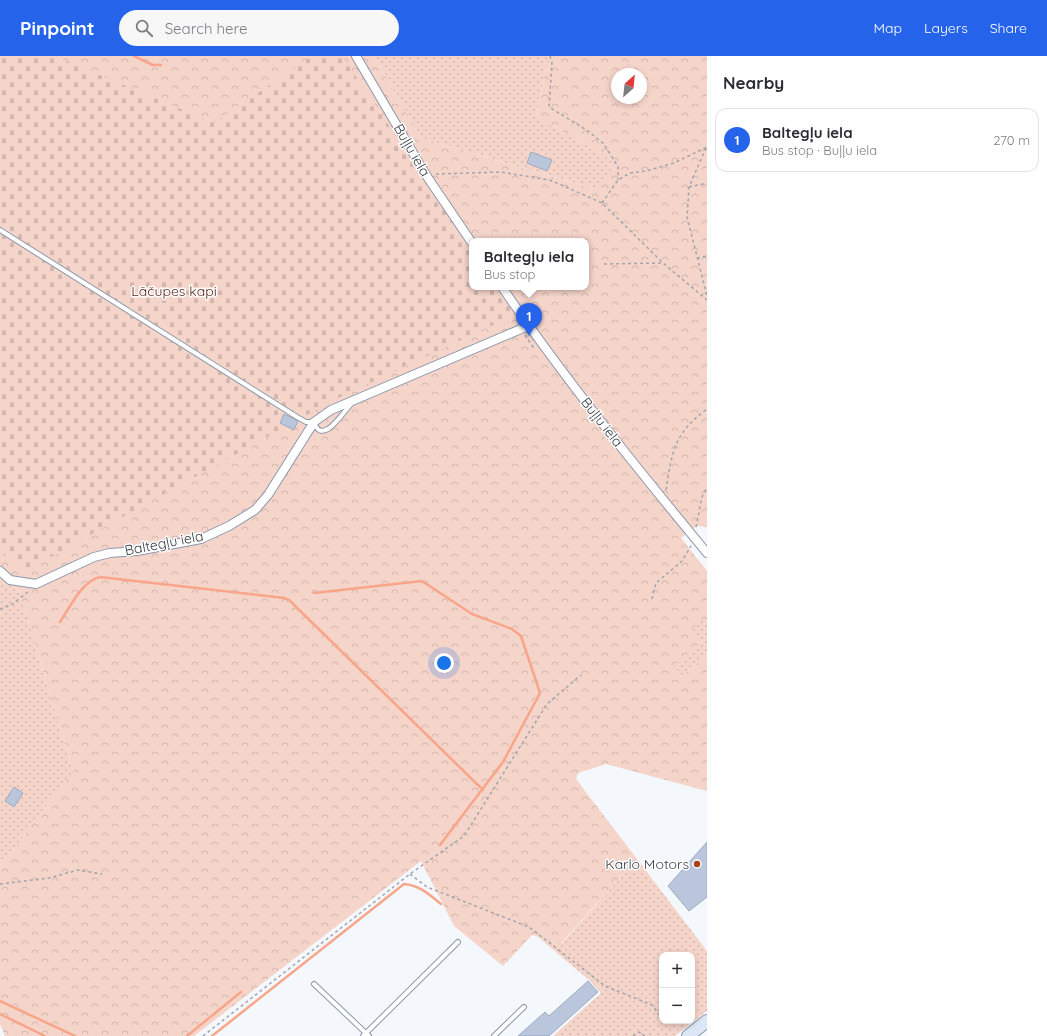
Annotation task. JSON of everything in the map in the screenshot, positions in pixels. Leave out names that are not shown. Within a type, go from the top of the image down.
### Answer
[{"type":"main road","points":[[688,1036],[707,1021]]},
{"type":"street","name":"Buļļu iela","points":[[356,56],[426,175],[469,239]]},
{"type":"street","name":"Buļļu iela","points":[[504,290],[528,326],[707,553]]},
{"type":"street","name":"Baltegļu iela","points":[[36,584],[94,557],[110,553],[137,551],[201,539],[229,526],[255,510],[268,495],[314,422],[331,410],[353,402],[528,326]]},
{"type":"street","points":[[0,571],[10,580],[36,584]]},
{"type":"lane","points":[[0,230],[297,417],[306,422],[314,422],[319,430],[323,431],[331,428],[353,402]]},
{"type":"lane","points":[[314,984],[366,1035],[458,942]]},
{"type":"lane","points":[[494,1036],[524,1007]]},
{"type":"path","points":[[550,56],[552,63],[549,107],[588,131],[604,144],[618,167],[618,180]]},
{"type":"path","points":[[602,203],[618,180],[630,172],[646,171],[674,163],[707,147]]},
{"type":"path","points":[[707,147],[689,187],[687,217],[696,258],[707,296]]},
{"type":"path","points":[[426,175],[500,172],[550,180],[602,203],[664,263],[707,300]]},
{"type":"path","points":[[689,187],[707,183]]},
{"type":"path","points":[[696,258],[707,256]]},
{"type":"path","points":[[604,264],[664,263]]},
{"type":"path","points":[[664,500],[670,462],[679,438],[691,420],[707,409]]},
{"type":"path","points":[[652,599],[656,583],[682,561],[693,543],[702,496],[707,487]]},
{"type":"path","points":[[0,609],[11,605],[36,584]]},
{"type":"path","points":[[203,1036],[410,874],[464,836],[547,704],[581,675]]},
{"type":"path","points":[[0,884],[49,878],[78,870],[102,874]]},
{"type":"path","points":[[410,874],[427,887],[529,927],[605,986],[652,1005],[659,1015]]},
{"type":"path","points":[[633,1036],[639,1032],[646,1036]]},
{"type":"green space","points":[[0,56],[374,56],[421,138],[598,190],[616,162],[536,117],[548,56],[707,56],[707,527],[697,526],[681,538],[707,571],[707,616],[692,629],[702,642],[674,666],[682,676],[707,655],[707,791],[606,764],[578,773],[576,779],[637,859],[561,943],[532,935],[503,966],[454,926],[421,861],[194,1036],[5,1036],[0,1024],[0,867],[73,771],[19,591],[0,578]]},
{"type":"green space","name":"Lāčupes kapi","points":[[0,56],[54,56],[214,123],[312,56],[342,56],[469,245],[469,290],[499,290],[516,314],[334,400],[25,571],[0,552]]},
{"type":"green space","points":[[374,56],[548,56],[536,117],[616,162],[599,190],[421,138]]},
{"type":"green space","points":[[0,578],[19,591],[73,771],[0,867]]},
{"type":"green space","points":[[707,616],[707,655],[682,676],[673,666],[702,642],[691,629]]},
{"type":"green space","points":[[637,859],[707,951],[707,1011],[695,1020],[695,952],[659,952],[659,1024],[690,1024],[675,1036],[553,1036],[601,993],[589,980],[537,936],[562,943]]},
{"type":"building","points":[[531,152],[552,160],[547,171],[527,163]]},
{"type":"building","points":[[284,414],[298,421],[294,430],[280,423]]},
{"type":"building","points":[[14,787],[23,793],[14,807],[5,801]]},
{"type":"building","name":"Karlo Motors","points":[[707,842],[707,897],[689,911],[668,886]]},
{"type":"building","points":[[588,981],[598,992],[549,1036],[518,1036],[545,1012],[549,1016]]},
{"type":"waterway","points":[[134,56],[153,65],[161,65]]},
{"type":"waterway","points":[[60,622],[82,589],[94,579],[100,577],[284,598],[289,600],[483,790]]},
{"type":"waterway","points":[[314,593],[422,581],[472,614],[512,629],[521,636],[540,693],[503,762],[440,845]]},
{"type":"waterway","points":[[212,1036],[404,884],[419,888],[441,904]]},
{"type":"waterway","points":[[187,1036],[241,992]]},
{"type":"waterway","points":[[0,1001],[75,1036]]},
{"type":"waterway","points":[[0,1014],[45,1036]]},
{"type":"place","name":"Baltegļu iela","points":[[529,336]]},
{"type":"place","name":"Karlo Motors","points":[[697,864]]}]
